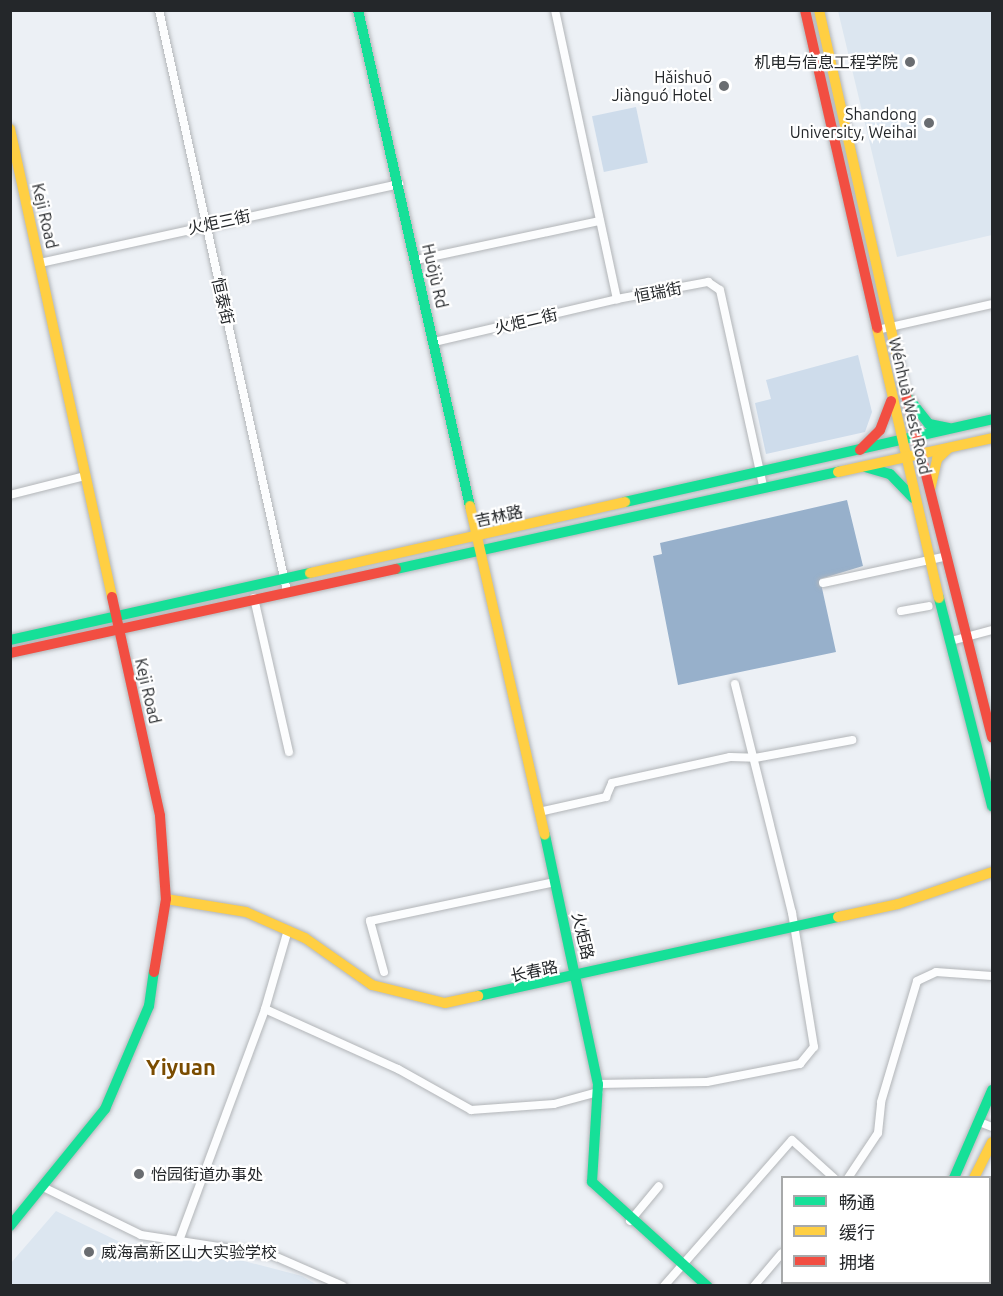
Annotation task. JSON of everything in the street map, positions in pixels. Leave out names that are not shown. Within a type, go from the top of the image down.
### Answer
[{"type":"main road","name":"Huǒjù Rd","points":[[358,10],[399,184],[479,549]]},
{"type":"main road","name":"Wénhuà West Road","points":[[805,10],[929,560],[993,806]]},
{"type":"main road","name":"Wénhuà West Road","points":[[819,10],[943,557],[993,737]]},
{"type":"main road","name":"Keji Road","points":[[10,1226],[105,1109],[126,1069],[149,1006],[166,898],[160,816],[11,132]]},
{"type":"main road","points":[[906,394],[928,424],[956,427]]},
{"type":"main road","points":[[857,452],[880,430],[892,397]]},
{"type":"main road","name":"吉林路","points":[[10,640],[284,577],[761,474],[993,419]]},
{"type":"main road","name":"吉林路","points":[[10,653],[763,485],[993,438]]},
{"type":"main road","points":[[929,497],[940,453],[958,444]]},
{"type":"main road","points":[[857,466],[890,474],[916,501]]},
{"type":"main road","name":"火炬路","points":[[479,549],[577,977],[598,1088],[592,1182],[630,1221],[707,1286]]},
{"type":"main road","name":"长春路","points":[[166,898],[220,904],[288,930],[372,985],[422,1000],[470,1001],[898,904],[993,872]]},
{"type":"main road","points":[[955,1176],[981,1123],[993,1090]]},
{"type":"main road","points":[[975,1176],[993,1142]]},
{"type":"street","name":"恒泰街","points":[[159,10],[288,591]]},
{"type":"street","name":"恒瑞街","points":[[555,10],[617,300],[708,282],[720,290],[763,485]]},
{"type":"street","name":"火炬三街","points":[[40,263],[206,224],[399,184]]},
{"type":"street","points":[[416,260],[600,221]]},
{"type":"street","name":"火炬二街","points":[[434,342],[617,300]]},
{"type":"street","points":[[877,330],[993,304]]},
{"type":"street","points":[[10,495],[85,476]]},
{"type":"street","points":[[823,583],[943,557]]},
{"type":"street","points":[[254,598],[289,752]]},
{"type":"street","points":[[901,611],[929,606]]},
{"type":"street","points":[[951,641],[993,630]]},
{"type":"street","points":[[265,1010],[414,1077],[471,1110],[554,1104],[598,1088],[706,1082],[807,1059],[815,1035],[794,928],[755,759],[735,684]]},
{"type":"street","points":[[539,812],[606,797],[612,783],[730,757],[755,759],[852,740]]},
{"type":"street","points":[[384,972],[370,921],[555,882]]},
{"type":"street","points":[[180,1238],[265,1010],[288,930]]},
{"type":"street","points":[[849,1176],[878,1133],[881,1102],[917,981],[936,972],[993,976]]},
{"type":"street","points":[[981,1123],[993,1127]]},
{"type":"street","points":[[664,1286],[792,1140],[832,1176]]},
{"type":"street","points":[[630,1221],[659,1186]]},
{"type":"street","points":[[42,1187],[141,1235],[180,1238],[272,1255],[343,1286]]},
{"type":"street","points":[[754,1286],[781,1254]]},
{"type":"shaded area","name":"Shandong University, Weihai","points":[[838,11],[992,11],[992,235],[897,257]]},
{"type":"shaded area","points":[[636,107],[648,163],[604,172],[592,116]]},
{"type":"shaded area","points":[[858,355],[872,412],[865,432],[766,454],[755,403],[771,399],[766,380]]},
{"type":"shaded area","name":"威海高新区山大实验学校","points":[[56,1211],[124,1244],[190,1259],[240,1260],[302,1276],[317,1285],[11,1285],[11,1263]]},
{"type":"water","points":[[847,500],[863,566],[820,579],[836,652],[678,685],[653,556],[662,554],[660,543]]},
{"type":"traffic: fast","points":[[358,10],[470,506]]},
{"type":"traffic: fast","points":[[910,400],[929,424],[949,428]]},
{"type":"traffic: fast","points":[[625,502],[992,419]]},
{"type":"traffic: fast","points":[[865,467],[890,474],[913,498]]},
{"type":"traffic: fast","points":[[396,569],[838,472]]},
{"type":"traffic: fast","points":[[10,640],[310,573]]},
{"type":"traffic: fast","points":[[939,598],[992,806]]},
{"type":"traffic: fast","points":[[545,835],[598,1084],[592,1182],[707,1286]]},
{"type":"traffic: fast","points":[[478,996],[838,917]]},
{"type":"traffic: fast","points":[[10,1226],[105,1109],[149,1006],[154,972]]},
{"type":"traffic: fast","points":[[955,1176],[992,1090]]},
{"type":"traffic: slow","points":[[819,10],[906,395]]},
{"type":"traffic: slow","points":[[10,129],[112,597]]},
{"type":"traffic: slow","points":[[877,328],[939,598]]},
{"type":"traffic: slow","points":[[838,472],[992,438]]},
{"type":"traffic: slow","points":[[930,490],[937,459],[949,448]]},
{"type":"traffic: slow","points":[[310,573],[625,502]]},
{"type":"traffic: slow","points":[[470,506],[545,835]]},
{"type":"traffic: slow","points":[[838,917],[898,904],[992,872]]},
{"type":"traffic: slow","points":[[166,899],[246,912],[305,938],[372,985],[445,1003],[478,996]]},
{"type":"traffic: slow","points":[[975,1176],[992,1142]]},
{"type":"traffic: jam","points":[[805,10],[877,328]]},
{"type":"traffic: jam","points":[[906,395],[992,737]]},
{"type":"traffic: jam","points":[[860,450],[880,430],[891,401]]},
{"type":"traffic: jam","points":[[10,653],[396,569]]},
{"type":"traffic: jam","points":[[112,597],[160,816],[166,899],[154,972]]},
{"type":"place","name":"机电与信息工程学院","points":[[910,62]]},
{"type":"place","name":"Hǎishuō Jiànguó Hotel","points":[[724,86]]},
{"type":"place","name":"Shandong University, Weihai","points":[[929,123]]},
{"type":"place","name":"怡园街道办事处","points":[[139,1174]]},
{"type":"place","name":"威海高新区山大实验学校","points":[[89,1252]]},
{"type":"district","name":"Yiyuan","points":[[181,1067]]}]
